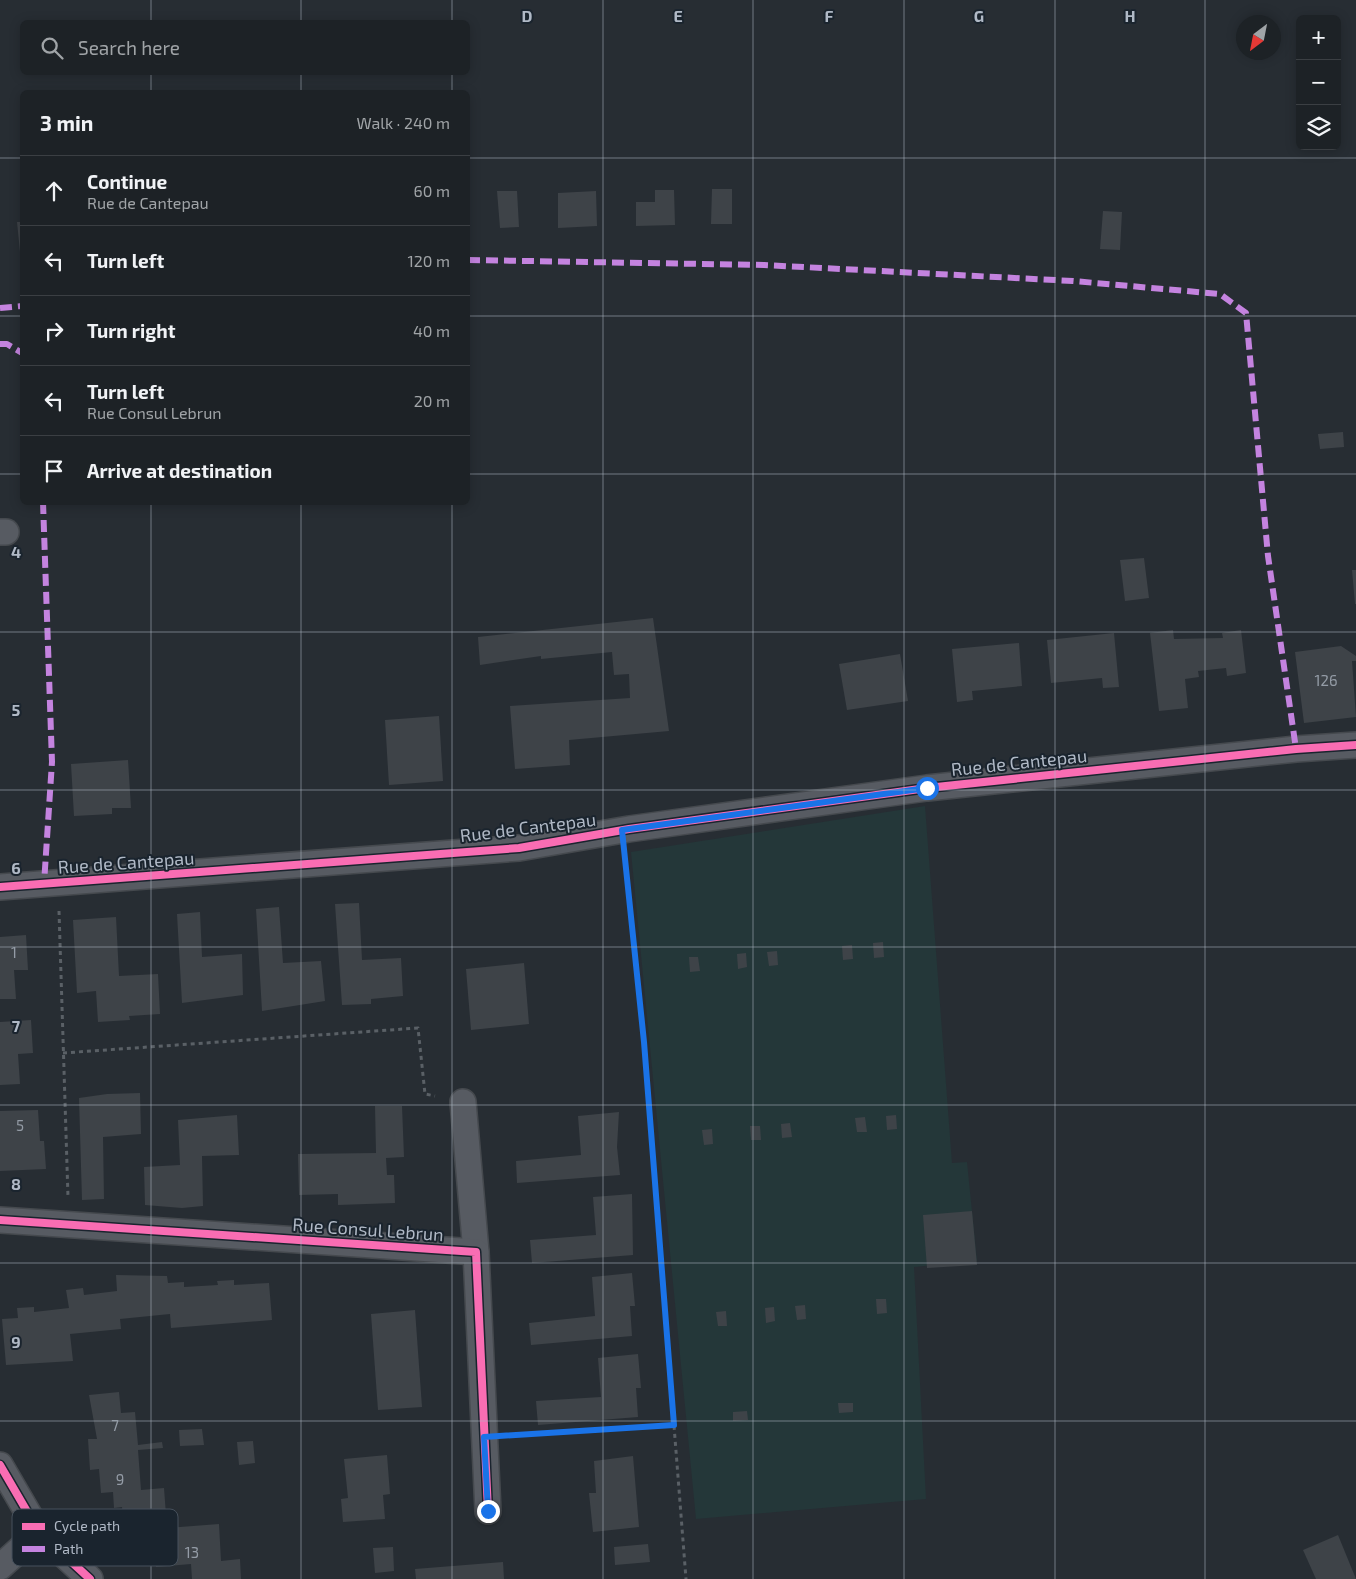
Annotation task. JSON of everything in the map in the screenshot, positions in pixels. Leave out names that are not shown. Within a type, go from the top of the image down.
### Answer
[{"type":"street","name":"Rue de Cantepau","points":[[0,887],[519,848],[622,830],[927,788],[1296,749],[1356,745]]},
{"type":"street","points":[[463,1102],[476,1252],[488,1511]]},
{"type":"street","name":"Rue Consul Lebrun","points":[[0,1220],[476,1252]]},
{"type":"street","points":[[0,1465],[26,1509]]},
{"type":"street","points":[[0,1567],[12,1556]]},
{"type":"street","points":[[76,1566],[90,1579]]},
{"type":"path","points":[[622,830],[644,1052],[686,1579]]},
{"type":"path","points":[[58,884],[69,1225]]},
{"type":"path","points":[[63,1053],[418,1028],[425,1094],[463,1102]]},
{"type":"path","points":[[484,1437],[674,1425]]},
{"type":"shaded area","points":[[925,806],[952,1163],[967,1162],[977,1261],[914,1267],[926,1499],[696,1519],[631,852]]},
{"type":"building","points":[[712,189],[732,189],[732,224],[711,224]]},
{"type":"building","points":[[655,190],[674,190],[675,225],[636,226],[636,202],[655,202]]},
{"type":"building","points":[[497,191],[517,191],[519,227],[500,228]]},
{"type":"building","points":[[596,191],[597,226],[558,228],[558,193]]},
{"type":"building","points":[[1103,211],[1122,212],[1120,250],[1100,249]]},
{"type":"building","points":[[17,222],[20,222],[20,252]]},
{"type":"building","points":[[1343,432],[1344,447],[1320,449],[1318,434]]},
{"type":"building","points":[[1144,558],[1149,598],[1125,601],[1120,560]]},
{"type":"building","points":[[1352,570],[1356,570],[1356,604],[1355,604]]},
{"type":"building","points":[[653,618],[669,731],[569,740],[570,765],[515,769],[510,706],[630,698],[629,674],[614,675],[612,652],[541,659],[541,656],[480,665],[478,637]]},
{"type":"building","points":[[1173,630],[1174,639],[1223,638],[1222,633],[1241,630],[1246,673],[1227,676],[1226,668],[1198,671],[1199,677],[1185,679],[1188,708],[1159,711],[1150,633]]},
{"type":"building","points":[[1114,633],[1119,687],[1103,688],[1102,678],[1051,683],[1047,640]]},
{"type":"building","points":[[1019,643],[1022,686],[972,691],[973,700],[957,702],[952,649]]},
{"type":"building","points":[[1341,646],[1356,656],[1356,661],[1352,661],[1356,717],[1304,723],[1295,652]]},
{"type":"building","points":[[900,654],[908,701],[847,710],[839,664]]},
{"type":"building","points":[[439,716],[443,781],[389,785],[385,720]]},
{"type":"building","points":[[128,760],[131,808],[112,808],[112,814],[74,816],[71,764]]},
{"type":"building","points":[[359,903],[362,960],[401,958],[403,996],[371,999],[371,1004],[342,1005],[335,904]]},
{"type":"building","points":[[279,907],[283,963],[321,961],[325,1001],[262,1011],[256,909]]},
{"type":"building","points":[[200,912],[202,957],[242,954],[243,995],[182,1003],[177,914]]},
{"type":"building","points":[[116,917],[119,976],[158,974],[160,1014],[129,1016],[130,1020],[98,1022],[96,991],[77,993],[73,920]]},
{"type":"building","points":[[26,935],[28,970],[14,970],[16,999],[0,999],[0,937]]},
{"type":"building","points":[[883,942],[884,957],[874,958],[873,943]]},
{"type":"building","points":[[852,945],[853,959],[843,960],[842,946]]},
{"type":"building","points":[[777,951],[778,965],[769,966],[767,952]]},
{"type":"building","points":[[746,953],[747,967],[738,969],[737,954]]},
{"type":"building","points":[[689,957],[698,957],[700,971],[690,972]]},
{"type":"building","points":[[524,963],[529,1024],[471,1030],[466,969]]},
{"type":"building","points":[[31,1020],[33,1053],[18,1054],[20,1084],[0,1085],[0,1022]]},
{"type":"building","points":[[140,1093],[141,1134],[103,1137],[104,1199],[82,1200],[79,1098],[107,1094]]},
{"type":"building","points":[[375,1106],[402,1106],[404,1157],[386,1158],[387,1175],[394,1175],[395,1203],[338,1205],[338,1194],[299,1195],[298,1154],[376,1153]]},
{"type":"building","points":[[38,1110],[40,1141],[44,1141],[46,1169],[0,1171],[0,1111]]},
{"type":"building","points":[[619,1112],[617,1147],[620,1175],[517,1183],[516,1161],[581,1155],[578,1116]]},
{"type":"building","points":[[237,1115],[239,1155],[202,1156],[203,1206],[182,1208],[145,1205],[144,1167],[180,1165],[178,1120]]},
{"type":"building","points":[[896,1115],[897,1129],[887,1130],[886,1116]]},
{"type":"building","points":[[865,1117],[867,1132],[857,1132],[855,1118]]},
{"type":"building","points":[[790,1123],[792,1137],[782,1138],[781,1124]]},
{"type":"building","points":[[750,1126],[760,1126],[761,1140],[751,1140]]},
{"type":"building","points":[[712,1129],[713,1144],[704,1145],[702,1130]]},
{"type":"building","points":[[632,1194],[633,1255],[532,1263],[530,1240],[596,1235],[593,1197]]},
{"type":"building","points":[[972,1211],[977,1265],[927,1268],[923,1215]]},
{"type":"building","points":[[632,1273],[635,1306],[630,1306],[632,1336],[531,1345],[529,1323],[595,1316],[592,1277]]},
{"type":"building","points":[[116,1275],[167,1276],[168,1283],[184,1282],[184,1287],[218,1285],[217,1281],[234,1280],[234,1285],[269,1283],[272,1320],[171,1328],[170,1314],[120,1319],[121,1329],[70,1334],[73,1361],[6,1365],[2,1319],[18,1318],[17,1308],[34,1307],[34,1312],[69,1308],[66,1290],[83,1288],[84,1295],[117,1291]]},
{"type":"building","points":[[876,1299],[886,1299],[887,1313],[877,1314]]},
{"type":"building","points":[[805,1305],[806,1319],[797,1320],[795,1306]]},
{"type":"building","points":[[774,1307],[775,1321],[766,1323],[765,1308]]},
{"type":"building","points":[[415,1310],[422,1407],[378,1410],[371,1314]]},
{"type":"building","points":[[726,1311],[727,1326],[718,1326],[716,1312]]},
{"type":"building","points":[[638,1354],[641,1388],[636,1388],[638,1417],[538,1425],[536,1401],[601,1397],[598,1358]]},
{"type":"building","points":[[119,1392],[121,1413],[135,1412],[138,1445],[162,1442],[163,1448],[138,1450],[141,1490],[164,1488],[166,1509],[114,1508],[113,1492],[101,1493],[99,1469],[90,1470],[88,1439],[97,1439],[89,1395]]},
{"type":"building","points":[[838,1403],[853,1403],[853,1412],[839,1413]]},
{"type":"building","points":[[747,1411],[748,1420],[733,1421],[733,1412]]},
{"type":"building","points":[[202,1429],[204,1445],[180,1446],[179,1430]]},
{"type":"building","points":[[253,1441],[255,1463],[239,1465],[237,1442]]},
{"type":"building","points":[[387,1455],[390,1494],[383,1495],[385,1519],[343,1522],[341,1499],[348,1498],[344,1459]]},
{"type":"building","points":[[633,1456],[639,1527],[593,1532],[589,1493],[596,1493],[594,1461]]},
{"type":"building","points":[[219,1524],[221,1561],[240,1559],[241,1579],[192,1579],[191,1564],[178,1565],[178,1527]]},
{"type":"building","points":[[1338,1535],[1356,1579],[1316,1579],[1303,1550]]},
{"type":"building","points":[[648,1544],[650,1562],[615,1565],[614,1547]]},
{"type":"building","points":[[393,1547],[394,1571],[375,1573],[373,1548]]},
{"type":"building","points":[[503,1562],[504,1579],[416,1579],[415,1569]]},
{"type":"marked path","points":[[470,260],[764,265],[1073,281],[1220,294],[1246,313],[1268,556],[1296,749]]},
{"type":"marked path","points":[[0,308],[20,306]]},
{"type":"marked path","points":[[0,344],[7,344],[20,352]]},
{"type":"marked path","points":[[43,505],[52,762],[44,884]]},
{"type":"cycle path","points":[[0,887],[519,848],[629,829],[927,788],[1296,749],[1356,745]]},
{"type":"cycle path","points":[[0,1220],[476,1252],[488,1511]]},
{"type":"cycle path","points":[[0,1465],[26,1509]]},
{"type":"cycle path","points":[[76,1566],[90,1579]]},
{"type":"route","points":[[488,1511],[484,1437],[674,1425],[644,1042],[622,830],[927,788]]}]
